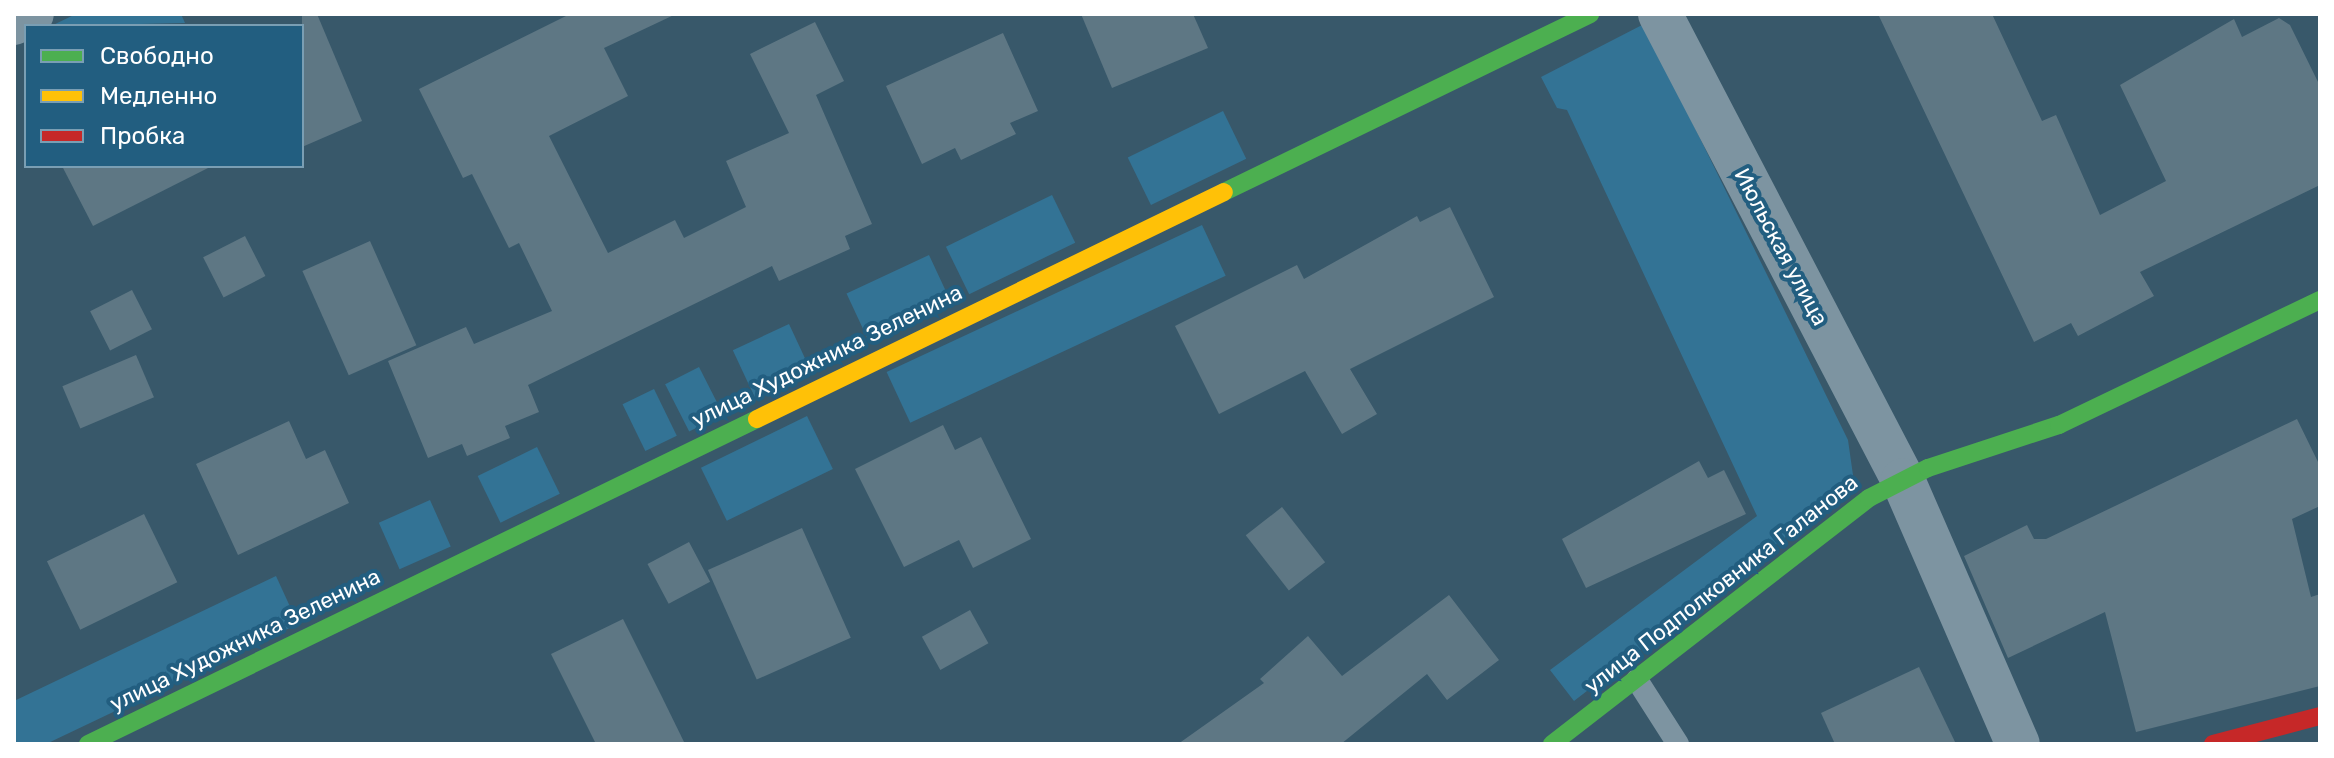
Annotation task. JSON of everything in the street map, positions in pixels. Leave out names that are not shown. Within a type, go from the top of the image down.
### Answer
[{"type":"street","points":[[14,23],[32,14]]},
{"type":"street","name":"улица Художника Зеленина","points":[[88,744],[1590,14]]},
{"type":"street","name":"Июльская улица","points":[[1660,14],[1903,480],[2018,744]]},
{"type":"street","name":"улица Подполковника Галанова","points":[[1552,744],[1869,498],[1903,480],[2059,425],[2320,300]]},
{"type":"street","points":[[2213,744],[2320,716]]},
{"type":"lane","points":[[1637,680],[1678,744]]},
{"type":"shaded area","points":[[76,14],[181,14],[185,23],[140,24],[55,24]]},
{"type":"shaded area","points":[[1644,24],[1848,440],[1853,475],[1849,488],[1574,701],[1550,670],[1757,516],[1567,110],[1557,108],[1541,77]]},
{"type":"shaded area","points":[[1223,111],[1246,159],[1151,205],[1128,157]]},
{"type":"shaded area","points":[[1052,195],[1075,243],[969,294],[946,247]]},
{"type":"shaded area","points":[[1202,225],[1226,276],[910,423],[887,372]]},
{"type":"shaded area","points":[[929,255],[951,303],[869,341],[847,293]]},
{"type":"shaded area","points":[[789,324],[811,372],[755,398],[733,350]]},
{"type":"shaded area","points":[[699,367],[723,414],[689,431],[665,384]]},
{"type":"shaded area","points":[[654,389],[677,436],[645,451],[623,404]]},
{"type":"shaded area","points":[[807,416],[833,469],[727,521],[701,468]]},
{"type":"shaded area","points":[[537,447],[560,494],[500,523],[478,476]]},
{"type":"shaded area","points":[[430,500],[451,547],[400,569],[379,523]]},
{"type":"shaded area","points":[[276,576],[298,624],[46,744],[14,744],[14,701]]},
{"type":"building","points":[[302,14],[317,14],[362,121],[304,146],[304,24]]},
{"type":"building","points":[[570,14],[676,14],[604,48],[628,96],[549,136],[608,253],[675,220],[684,238],[746,207],[726,161],[789,133],[750,54],[815,22],[844,81],[816,95],[872,224],[845,236],[850,249],[779,281],[772,266],[528,385],[539,412],[505,426],[510,438],[467,456],[462,444],[428,458],[388,361],[466,327],[474,344],[552,311],[519,243],[509,248],[472,174],[463,178],[419,89]]},
{"type":"building","points":[[1081,14],[1193,14],[1208,48],[1112,88]]},
{"type":"building","points":[[1878,14],[1992,14],[2042,121],[2056,115],[2100,215],[2166,181],[2120,85],[2234,19],[2242,37],[2279,18],[2290,25],[2320,86],[2320,185],[2140,272],[2154,296],[2078,336],[2071,323],[2034,342]]},
{"type":"building","points":[[1003,33],[1038,111],[1010,123],[1016,134],[961,160],[955,148],[922,164],[886,86]]},
{"type":"building","points":[[63,168],[208,168],[93,226]]},
{"type":"building","points":[[1450,207],[1494,297],[1350,369],[1377,414],[1342,434],[1305,371],[1219,414],[1175,326],[1297,265],[1304,279],[1417,216],[1420,222]]},
{"type":"building","points":[[245,236],[265,276],[224,297],[203,257]]},
{"type":"building","points":[[370,241],[416,345],[349,375],[302,271]]},
{"type":"building","points":[[132,290],[152,329],[110,351],[90,311]]},
{"type":"building","points":[[136,355],[154,397],[80,429],[62,386]]},
{"type":"building","points":[[2297,419],[2320,466],[2320,506],[2292,519],[2311,597],[2320,594],[2320,686],[2136,732],[2105,612],[2008,658],[1964,556],[2027,525],[2034,539],[2046,539]]},
{"type":"building","points":[[289,421],[306,459],[325,450],[349,503],[238,555],[196,464]]},
{"type":"building","points":[[943,425],[955,450],[981,437],[1031,539],[973,568],[959,540],[904,567],[855,469]]},
{"type":"building","points":[[1699,461],[1708,478],[1724,470],[1746,514],[1586,588],[1562,539]]},
{"type":"building","points":[[1282,507],[1325,562],[1289,590],[1246,535]]},
{"type":"building","points":[[144,514],[177,582],[80,630],[47,561]]},
{"type":"building","points":[[802,528],[851,638],[757,680],[708,570]]},
{"type":"building","points":[[689,542],[710,582],[669,604],[648,564]]},
{"type":"building","points":[[1449,595],[1499,660],[1447,700],[1427,674],[1341,744],[1178,744],[1264,683],[1260,679],[1308,636],[1342,676]]},
{"type":"building","points":[[970,610],[988,643],[940,670],[922,637]]},
{"type":"building","points":[[623,619],[685,744],[596,744],[551,654]]},
{"type":"building","points":[[1919,667],[1956,744],[1835,744],[1821,713]]},
{"type":"traffic: fast","points":[[1224,192],[1590,14]]},
{"type":"traffic: fast","points":[[1552,744],[1869,498],[1928,468],[2059,425],[2320,300]]},
{"type":"traffic: fast","points":[[88,744],[757,419]]},
{"type":"traffic: slow","points":[[757,419],[1224,192]]},
{"type":"traffic: jam","points":[[2213,744],[2320,716]]}]
